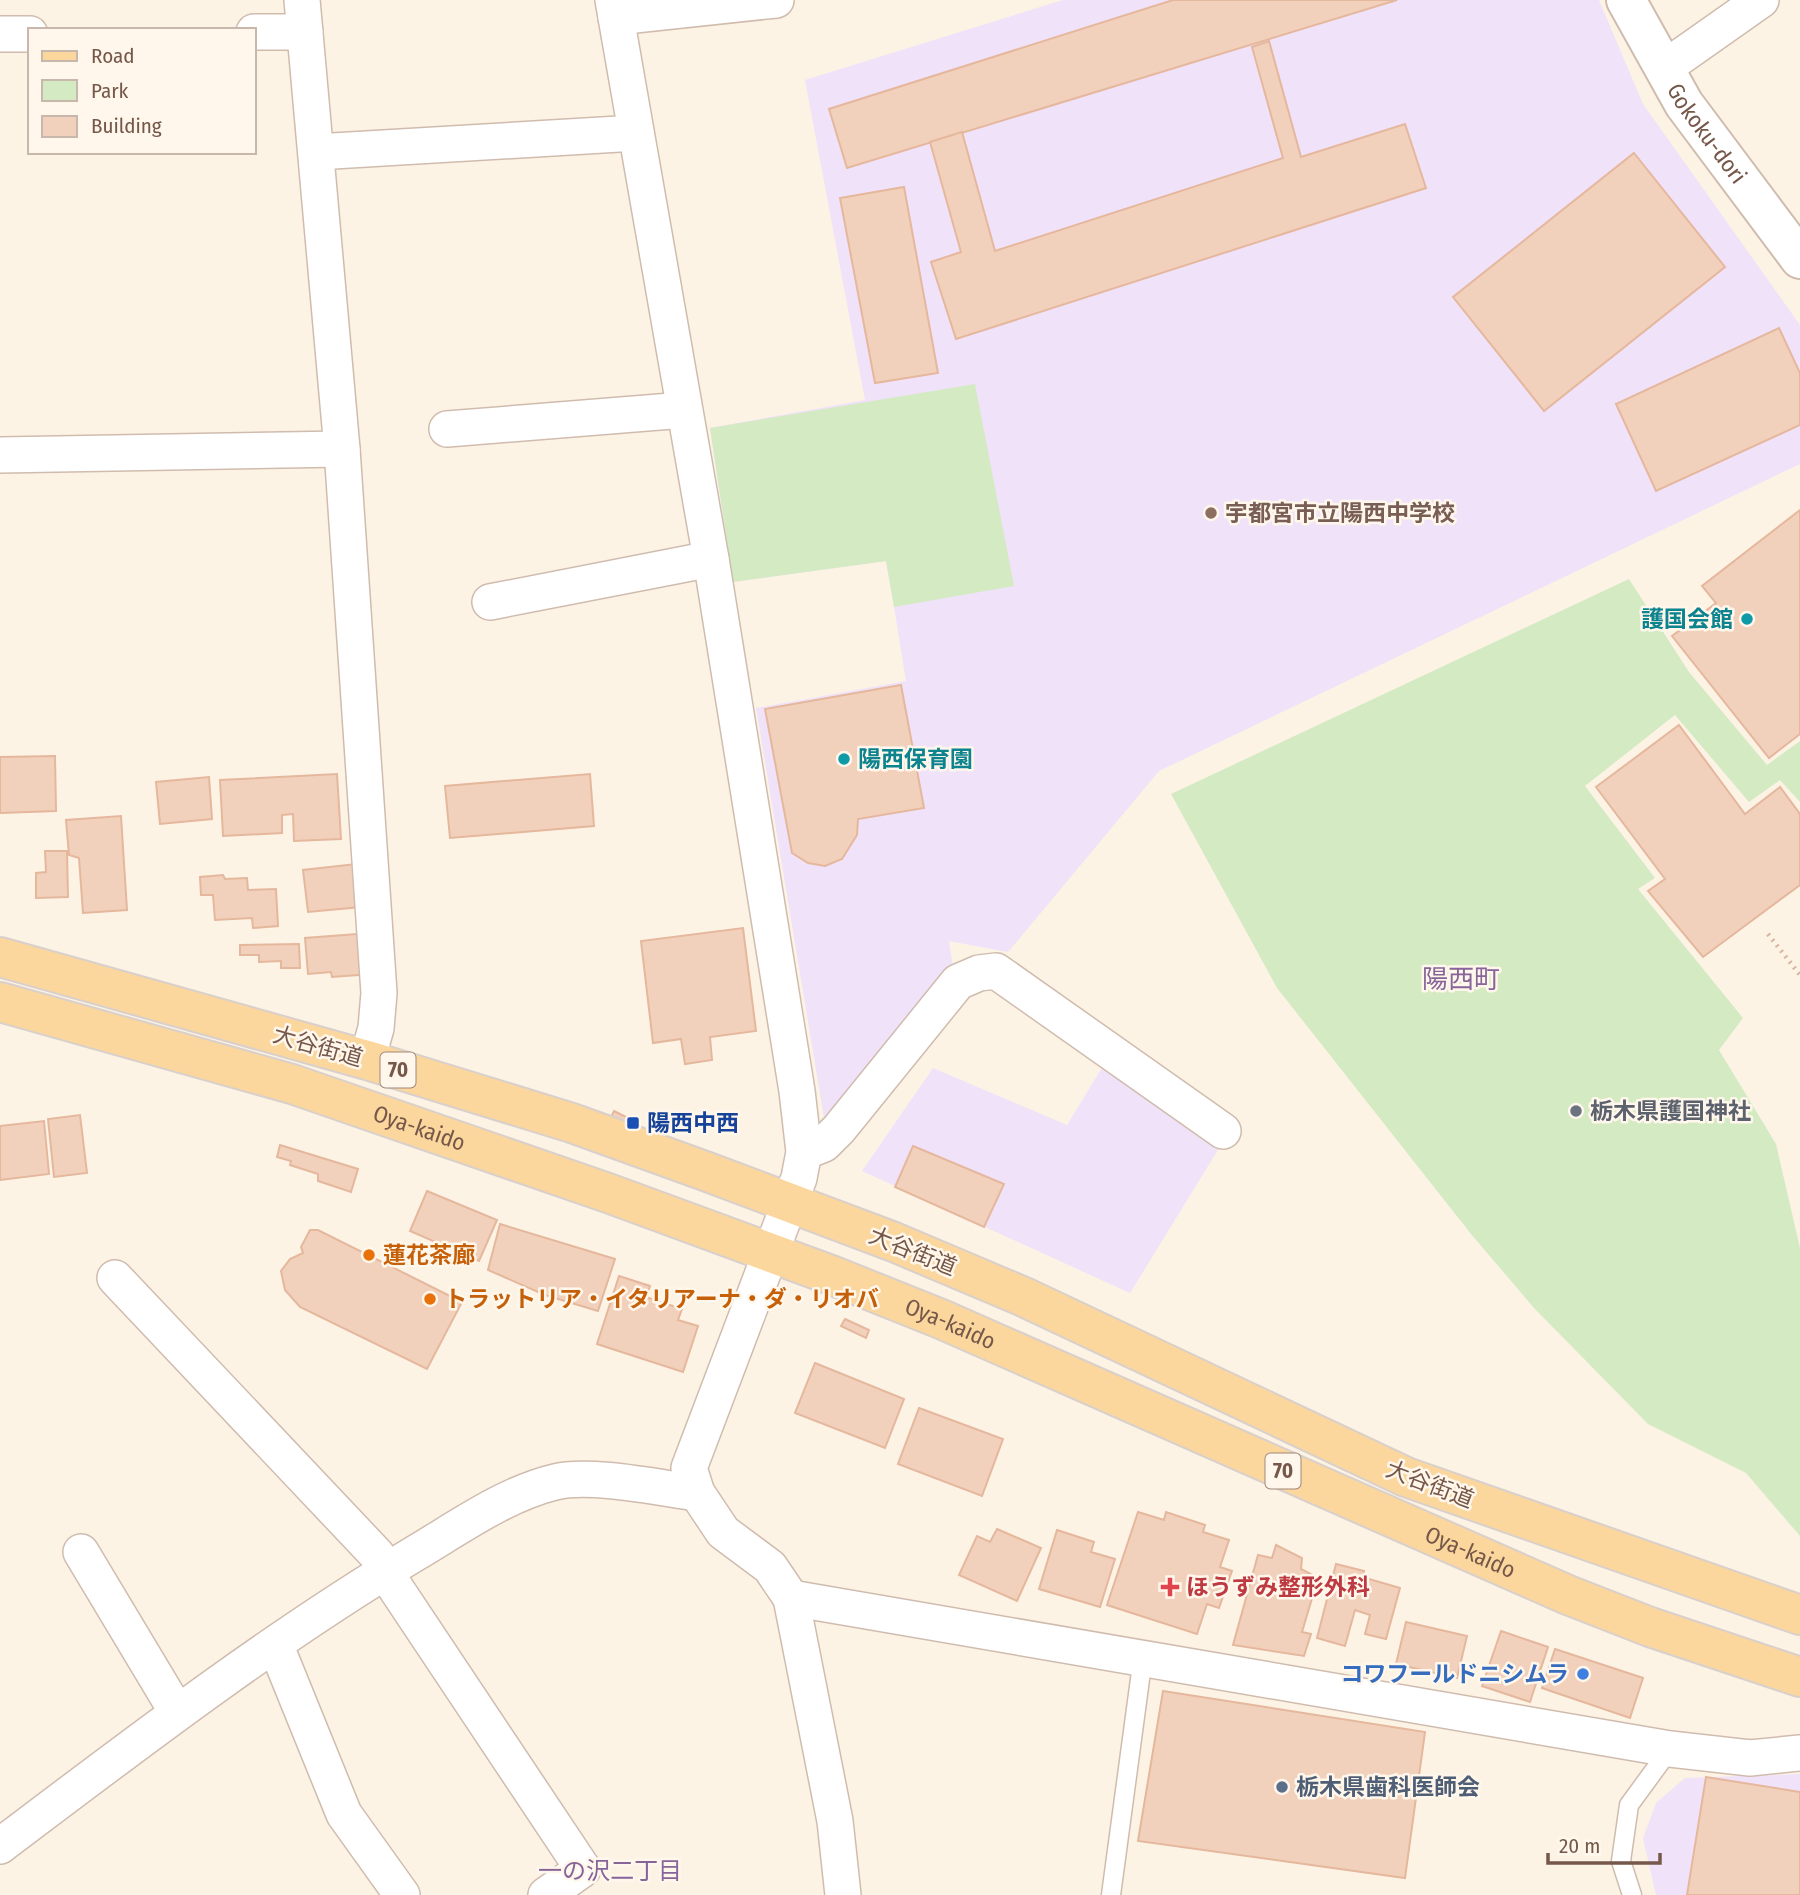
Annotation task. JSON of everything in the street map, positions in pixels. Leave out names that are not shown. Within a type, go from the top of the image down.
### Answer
[{"type":"main road","name":"大谷街道","points":[[0,957],[367,1060],[572,1123],[789,1202],[1024,1297],[1406,1477],[1800,1615]]},
{"type":"main road","name":"Oya-kaido","points":[[0,1002],[292,1084],[608,1192],[770,1252],[941,1319],[1568,1595],[1650,1627],[1800,1677]]},
{"type":"street","points":[[776,0],[614,9],[711,559],[797,1090],[804,1152],[789,1202],[689,1468],[697,1493],[723,1532],[770,1567],[791,1598],[835,1821],[843,1895]]},
{"type":"street","name":"Gokoku-dori","points":[[1626,0],[1663,69],[1727,165],[1800,259]]},
{"type":"street","points":[[1663,69],[1761,0]]},
{"type":"street","points":[[256,31],[304,16],[342,449],[379,993],[376,1028],[367,1060]]},
{"type":"street","points":[[0,34],[28,34]]},
{"type":"street","points":[[316,152],[635,133]]},
{"type":"street","points":[[447,429],[684,410]]},
{"type":"street","points":[[0,455],[342,449]]},
{"type":"street","points":[[489,602],[711,559]]},
{"type":"street","points":[[804,1152],[824,1143],[839,1129],[958,982],[979,973],[996,971],[1223,1131]]},
{"type":"street","points":[[115,1278],[377,1555],[385,1572],[583,1869],[546,1895]]},
{"type":"street","points":[[0,1846],[177,1712],[275,1644],[385,1572],[512,1499],[557,1481],[601,1481],[697,1493]]},
{"type":"street","points":[[81,1552],[177,1712]]},
{"type":"street","points":[[791,1598],[1670,1749],[1749,1758],[1800,1754]]},
{"type":"street","points":[[275,1644],[344,1814],[402,1895]]},
{"type":"lane","points":[[1111,1895],[1143,1657]]},
{"type":"lane","points":[[1632,1895],[1621,1861],[1629,1805],[1670,1749]]},
{"type":"path","points":[[1768,934],[1800,975]]},
{"type":"shaded area","name":"宇都宮市立陽西中学校","points":[[1063,0],[1599,0],[1643,104],[1800,325],[1800,464],[1159,771],[1008,952],[949,941],[953,968],[826,1130],[756,708],[906,681],[894,607],[886,561],[733,582],[710,428],[865,400],[805,80]]},
{"type":"shaded area","points":[[1108,1058],[1221,1145],[1130,1293],[862,1171],[933,1068],[1067,1125]]},
{"type":"shaded area","points":[[1800,1774],[1800,1895],[1656,1895],[1643,1838],[1656,1803],[1685,1778]]},
{"type":"green space","points":[[975,384],[1014,586],[894,607],[886,561],[733,582],[710,428]]},
{"type":"green space","name":"栃木県護国神社","points":[[1629,579],[1689,672],[1767,765],[1800,741],[1800,802],[1780,780],[1749,802],[1675,715],[1585,786],[1655,878],[1638,889],[1743,1018],[1719,1050],[1776,1144],[1800,1248],[1800,1536],[1746,1473],[1648,1424],[1534,1308],[1471,1234],[1277,988],[1171,794]]},
{"type":"building","points":[[1173,0],[1397,0],[847,168],[829,109]]},
{"type":"building","points":[[1269,41],[1301,157],[1405,124],[1426,188],[956,339],[931,262],[961,252],[930,142],[962,132],[995,251],[1283,158],[1252,47]]},
{"type":"building","points":[[1634,153],[1725,267],[1544,411],[1453,297]]},
{"type":"building","points":[[904,187],[938,373],[875,383],[840,198]]},
{"type":"building","points":[[1779,328],[1800,373],[1800,425],[1656,491],[1616,404]]},
{"type":"building","name":"護国会館","points":[[1800,510],[1800,734],[1769,758],[1672,636],[1716,603],[1702,586]]},
{"type":"building","name":"陽西保育園","points":[[901,685],[924,808],[858,819],[857,835],[842,859],[825,866],[808,863],[792,853],[765,709]]},
{"type":"building","points":[[1679,725],[1745,814],[1780,787],[1800,814],[1800,885],[1703,957],[1648,891],[1665,879],[1596,787]]},
{"type":"building","points":[[55,756],[56,811],[0,813],[0,757]]},
{"type":"building","points":[[337,774],[341,839],[294,841],[293,814],[282,815],[282,833],[223,836],[220,780]]},
{"type":"building","points":[[590,774],[594,826],[450,838],[445,786]]},
{"type":"building","points":[[209,777],[212,819],[160,824],[156,782]]},
{"type":"building","points":[[121,816],[127,910],[83,913],[79,858],[69,855],[66,820]]},
{"type":"building","points":[[45,851],[67,851],[68,897],[36,898],[36,873],[46,872]]},
{"type":"building","points":[[356,864],[361,907],[308,912],[303,870]]},
{"type":"building","points":[[223,875],[225,879],[247,878],[248,890],[276,889],[278,926],[253,928],[252,918],[215,920],[213,895],[201,895],[200,877]]},
{"type":"building","points":[[743,928],[756,1031],[710,1037],[712,1060],[685,1064],[681,1039],[653,1043],[641,941]]},
{"type":"building","points":[[370,933],[372,974],[332,977],[331,972],[308,974],[305,938]]},
{"type":"building","points":[[299,944],[300,968],[281,968],[281,961],[259,962],[259,955],[240,955],[240,945]]},
{"type":"building","points":[[614,1111],[638,1123],[635,1130],[610,1119]]},
{"type":"building","points":[[80,1115],[87,1173],[54,1177],[48,1119]]},
{"type":"building","points":[[44,1121],[49,1174],[0,1180],[0,1126]]},
{"type":"building","points":[[280,1145],[358,1169],[351,1192],[318,1181],[318,1174],[290,1165],[291,1161],[277,1157]]},
{"type":"building","points":[[913,1146],[1004,1184],[984,1227],[895,1187]]},
{"type":"building","points":[[427,1191],[497,1220],[479,1261],[410,1231]]},
{"type":"building","points":[[500,1224],[615,1259],[598,1311],[545,1295],[488,1270]]},
{"type":"building","points":[[310,1230],[318,1230],[462,1302],[427,1369],[300,1307],[285,1290],[281,1271],[290,1259],[303,1253],[301,1247]]},
{"type":"building","points":[[619,1276],[650,1286],[646,1297],[682,1309],[678,1320],[698,1326],[683,1372],[597,1344]]},
{"type":"building","points":[[845,1319],[869,1330],[866,1338],[841,1326]]},
{"type":"building","points":[[815,1363],[904,1399],[885,1448],[795,1413]]},
{"type":"building","points":[[919,1408],[1003,1439],[982,1496],[898,1464]]},
{"type":"building","name":"ほうずみ整形外科","points":[[1138,1512],[1164,1520],[1166,1512],[1205,1525],[1203,1532],[1229,1540],[1220,1567],[1232,1571],[1219,1608],[1207,1604],[1197,1634],[1107,1605]]},
{"type":"building","points":[[997,1529],[1041,1548],[1017,1601],[959,1575],[977,1536],[990,1542]]},
{"type":"building","points":[[1057,1530],[1094,1542],[1091,1552],[1115,1559],[1100,1607],[1039,1589]]},
{"type":"building","points":[[1276,1545],[1302,1558],[1301,1569],[1318,1578],[1302,1632],[1311,1634],[1304,1656],[1233,1645],[1258,1555],[1272,1558]]},
{"type":"building","points":[[1336,1564],[1364,1571],[1362,1577],[1400,1588],[1386,1639],[1365,1634],[1370,1615],[1355,1610],[1345,1646],[1317,1638]]},
{"type":"building","points":[[1406,1622],[1467,1636],[1457,1678],[1396,1664]]},
{"type":"building","points":[[1501,1631],[1548,1647],[1530,1702],[1482,1686]]},
{"type":"building","points":[[1555,1649],[1643,1678],[1630,1718],[1542,1688]]},
{"type":"building","name":"栃木県歯科医師会","points":[[1163,1691],[1425,1732],[1405,1878],[1138,1841]]},
{"type":"building","points":[[1706,1777],[1800,1792],[1800,1895],[1687,1895]]},
{"type":"place","name":"宇都宮市立陽西中学校","points":[[1211,513]]},
{"type":"place","name":"護国会館","points":[[1747,619]]},
{"type":"place","name":"陽西保育園","points":[[844,759]]},
{"type":"place","name":"栃木県護国神社","points":[[1576,1111]]},
{"type":"place","name":"陽西中西","points":[[633,1123]]},
{"type":"place","name":"蓮花茶廊","points":[[369,1255]]},
{"type":"place","name":"トラットリア・イタリアーナ・ダ・リオバ","points":[[430,1299]]},
{"type":"place","name":"ほうずみ整形外科","points":[[1170,1587]]},
{"type":"place","name":"コワフールドニシムラ","points":[[1583,1674]]},
{"type":"place","name":"栃木県歯科医師会","points":[[1282,1787]]},
{"type":"district","name":"陽西町","points":[[1461,979]]},
{"type":"district","name":"一の沢二丁目","points":[[610,1871]]}]
